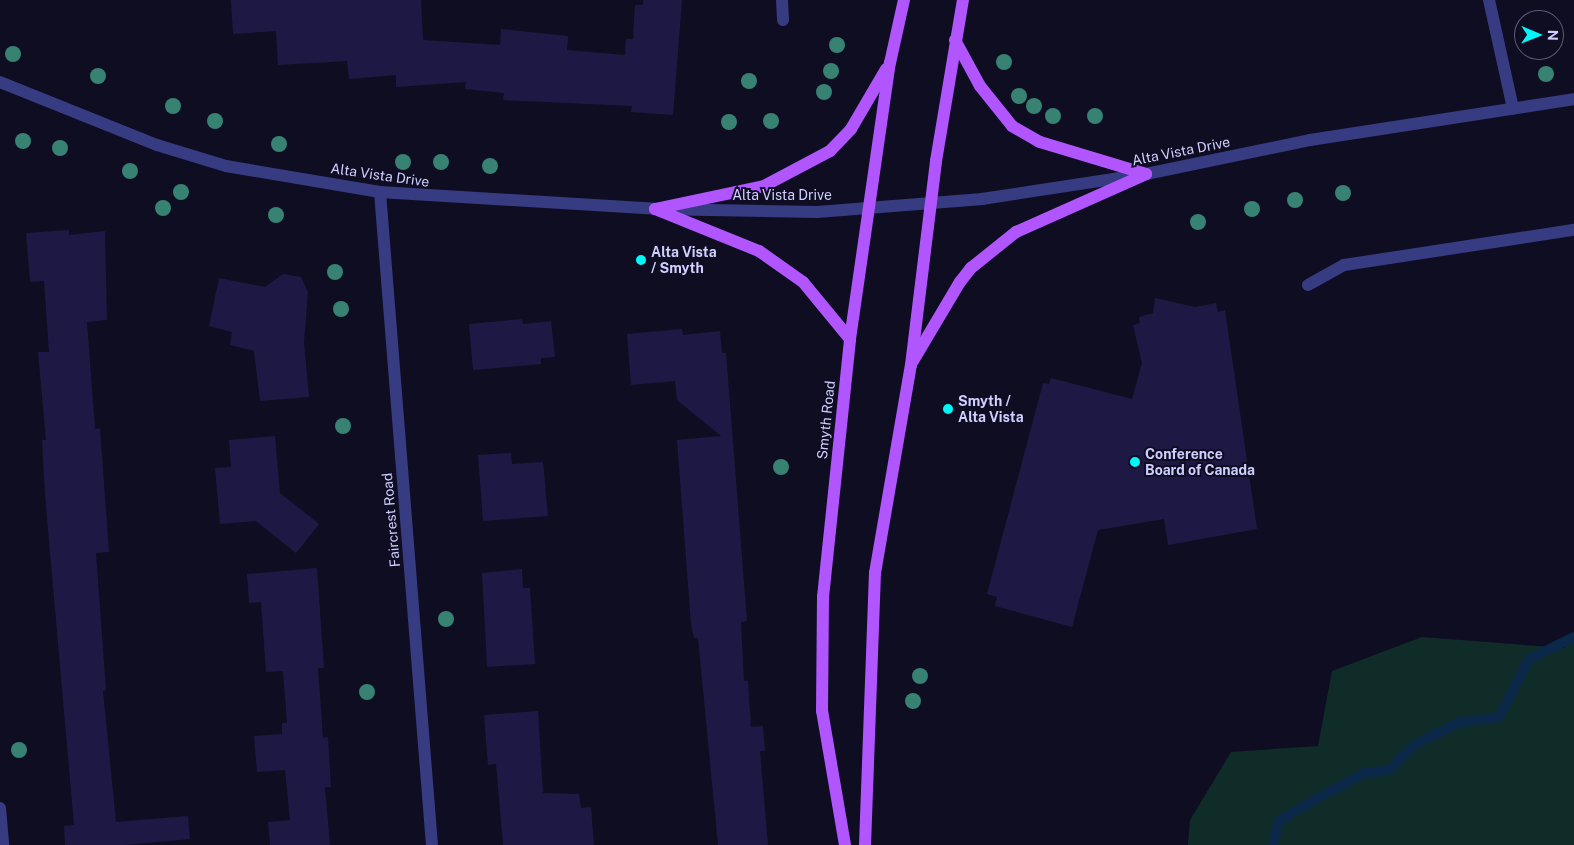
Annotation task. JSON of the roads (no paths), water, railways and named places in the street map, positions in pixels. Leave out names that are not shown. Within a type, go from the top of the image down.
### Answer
[{"type":"main road","name":"Smyth Road","points":[[845,845],[822,711],[823,606],[850,339],[890,63],[904,0]]},
{"type":"main road","points":[[865,845],[875,573],[911,365],[930,204],[955,40],[963,0]]},
{"type":"main road","points":[[955,40],[980,86],[1012,126],[1040,142],[1146,174]]},
{"type":"main road","points":[[655,209],[764,186],[830,151],[851,129],[890,63]]},
{"type":"main road","points":[[911,365],[960,282],[986,256],[1016,232],[1146,174]]},
{"type":"main road","points":[[655,209],[759,251],[803,282],[850,339]]},
{"type":"street","points":[[782,0],[783,20]]},
{"type":"street","points":[[1489,0],[1513,108]]},
{"type":"street","name":"Alta Vista Drive","points":[[0,82],[157,145],[226,166],[380,192],[655,209],[817,212],[930,204],[1146,174],[1310,140],[1574,99]]},
{"type":"street","name":"Faircrest Road","points":[[380,192],[432,845]]},
{"type":"street","points":[[1308,285],[1344,265],[1574,230]]},
{"type":"street","points":[[0,808],[3,845]]},
{"type":"waterway","points":[[1273,845],[1279,821],[1316,799],[1365,773],[1389,770],[1414,745],[1458,723],[1499,717],[1529,659],[1574,637]]},
{"type":"place","name":"Alta Vista / Smyth","points":[[641,260]]},
{"type":"place","name":"Smyth / Alta Vista","points":[[948,409]]},
{"type":"place","name":"Conference Board of Canada","points":[[1135,462]]}]
